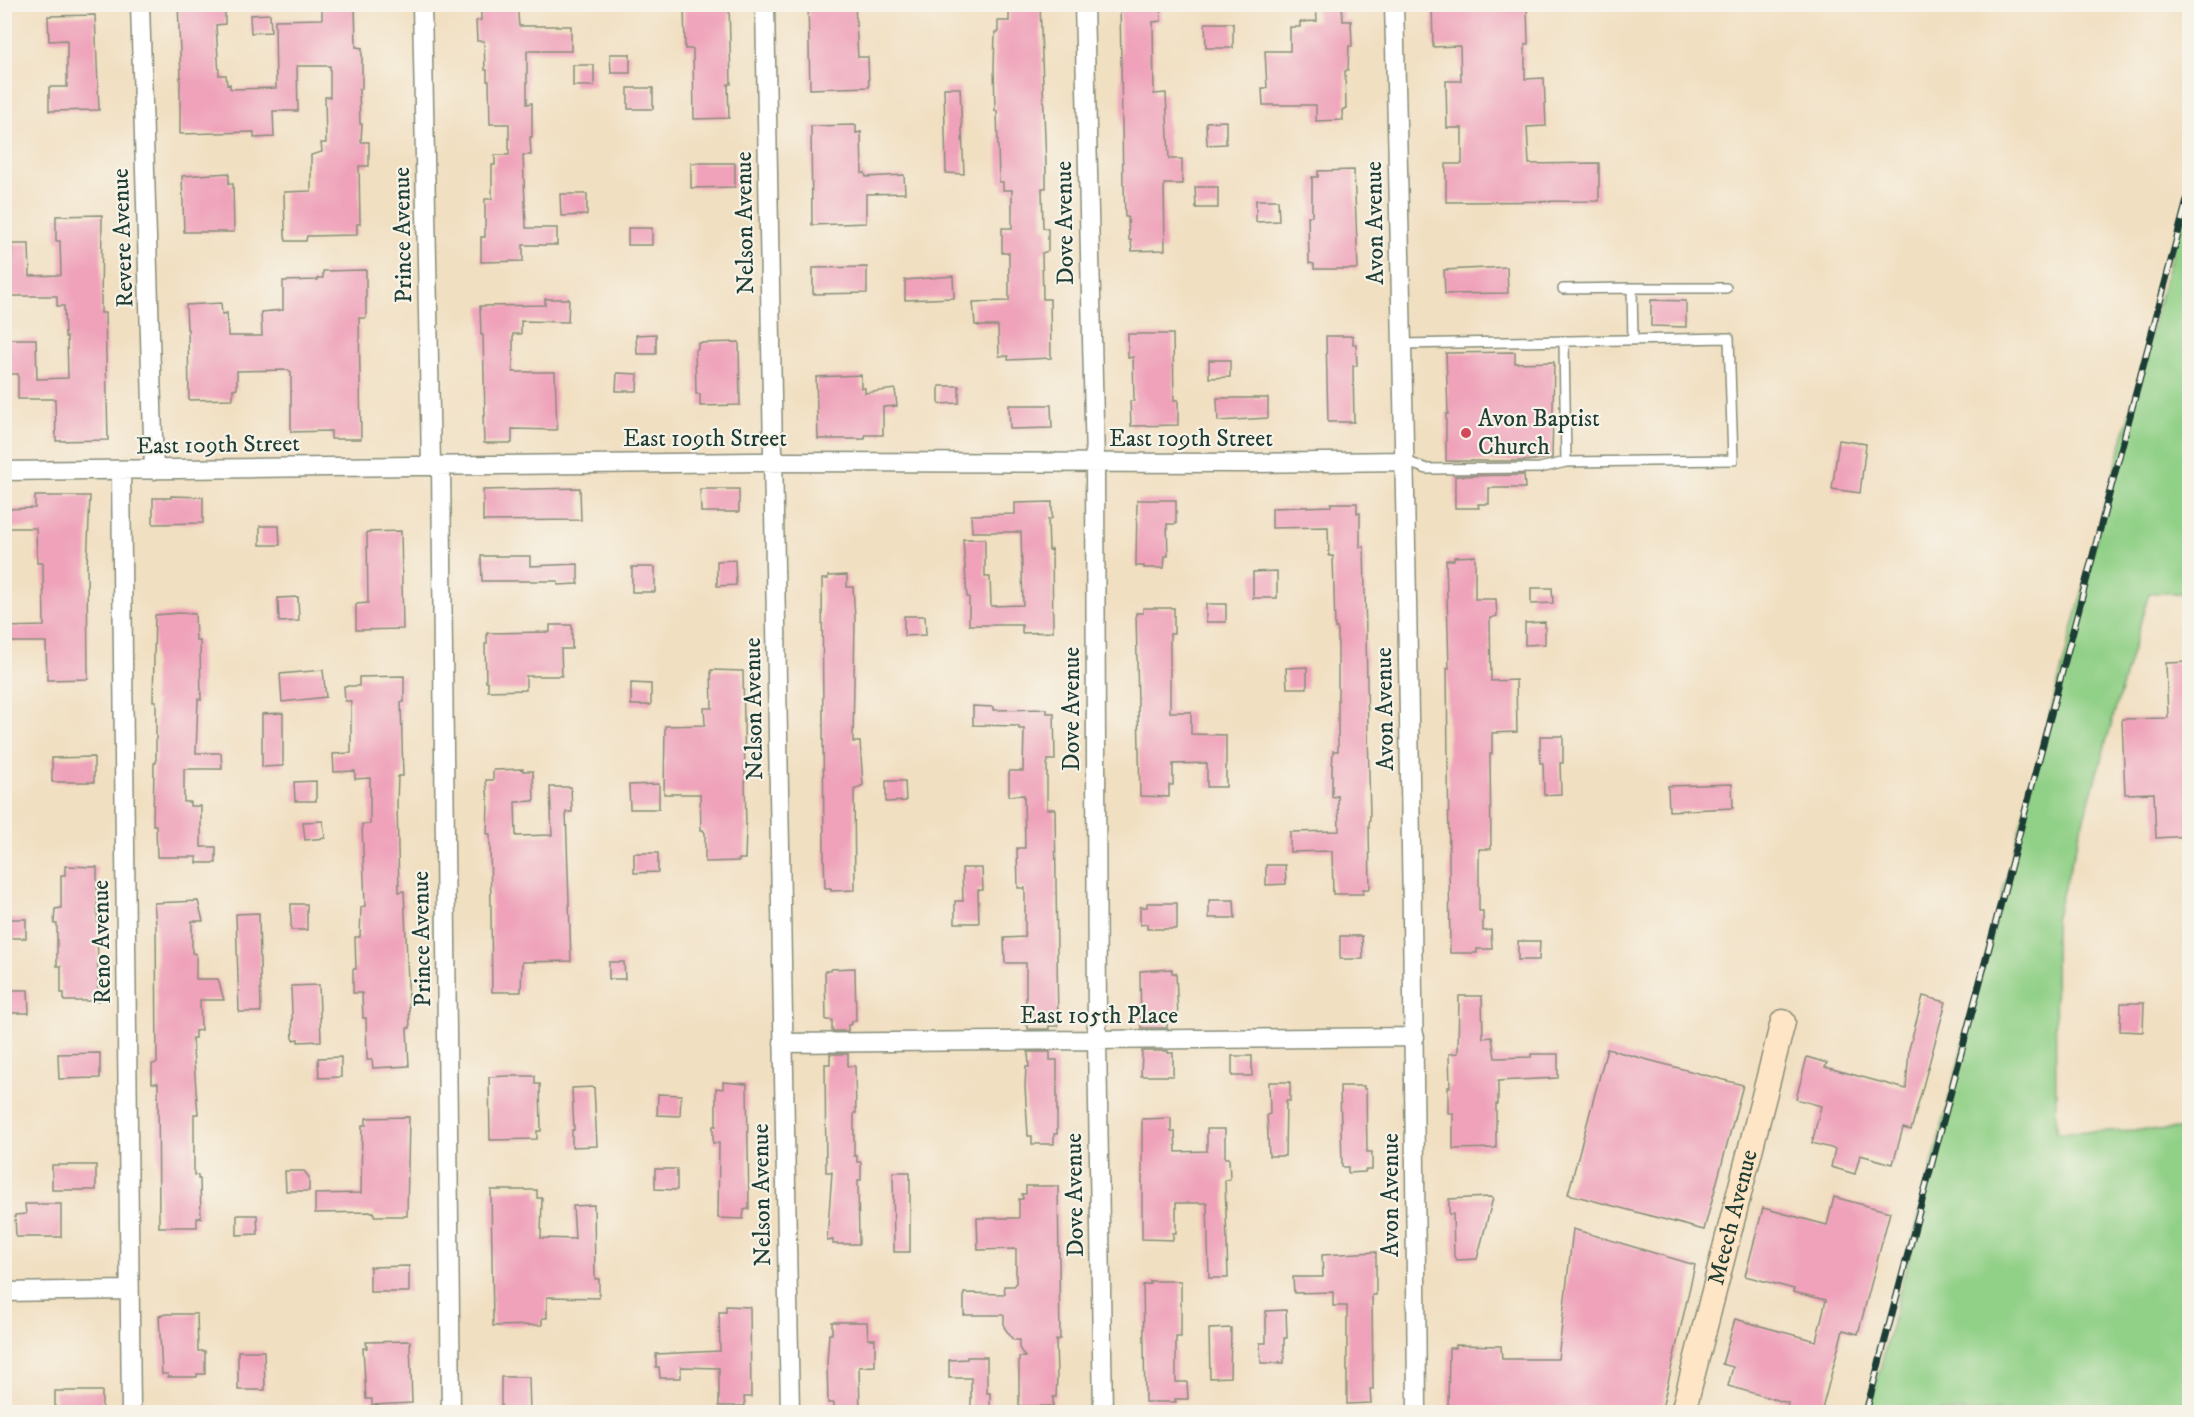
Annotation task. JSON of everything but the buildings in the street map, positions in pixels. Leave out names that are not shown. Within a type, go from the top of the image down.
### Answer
[{"type":"street","name":"Revere Avenue","points":[[140,4],[154,470]]},
{"type":"street","name":"Prince Avenue","points":[[422,4],[436,465],[452,1413]]},
{"type":"street","name":"Nelson Avenue","points":[[765,4],[790,1413]]},
{"type":"street","name":"Dove Avenue","points":[[1084,4],[1095,463],[1097,1040],[1103,1413]]},
{"type":"street","name":"Avon Avenue","points":[[1394,4],[1415,1037],[1417,1413]]},
{"type":"street","name":"East 109th Street","points":[[4,471],[773,462],[1250,464],[1405,460]]},
{"type":"street","name":"Reno Avenue","points":[[121,470],[131,1413]]},
{"type":"street","name":"Meech Avenue","points":[[1683,1413],[1783,1022]]},
{"type":"street","name":"East 105th Place","points":[[783,1042],[1415,1037]]},
{"type":"street","points":[[4,1292],[129,1290]]},
{"type":"lane","points":[[1632,288],[1632,340]]},
{"type":"lane","points":[[1563,289],[1726,288]]},
{"type":"lane","points":[[1402,344],[1729,338],[1733,460],[1566,462],[1540,468],[1426,469],[1405,460]]},
{"type":"lane","points":[[1564,341],[1566,462]]},
{"type":"green space","points":[[2189,189],[2189,593],[2149,593],[2055,919],[2056,1132],[2189,1129],[2189,1412],[1869,1412],[1974,1001]]},
{"type":"railway","points":[[1866,1412],[2190,189]]},
{"type":"place","name":"Avon Baptist Church","points":[[1466,433]]}]
